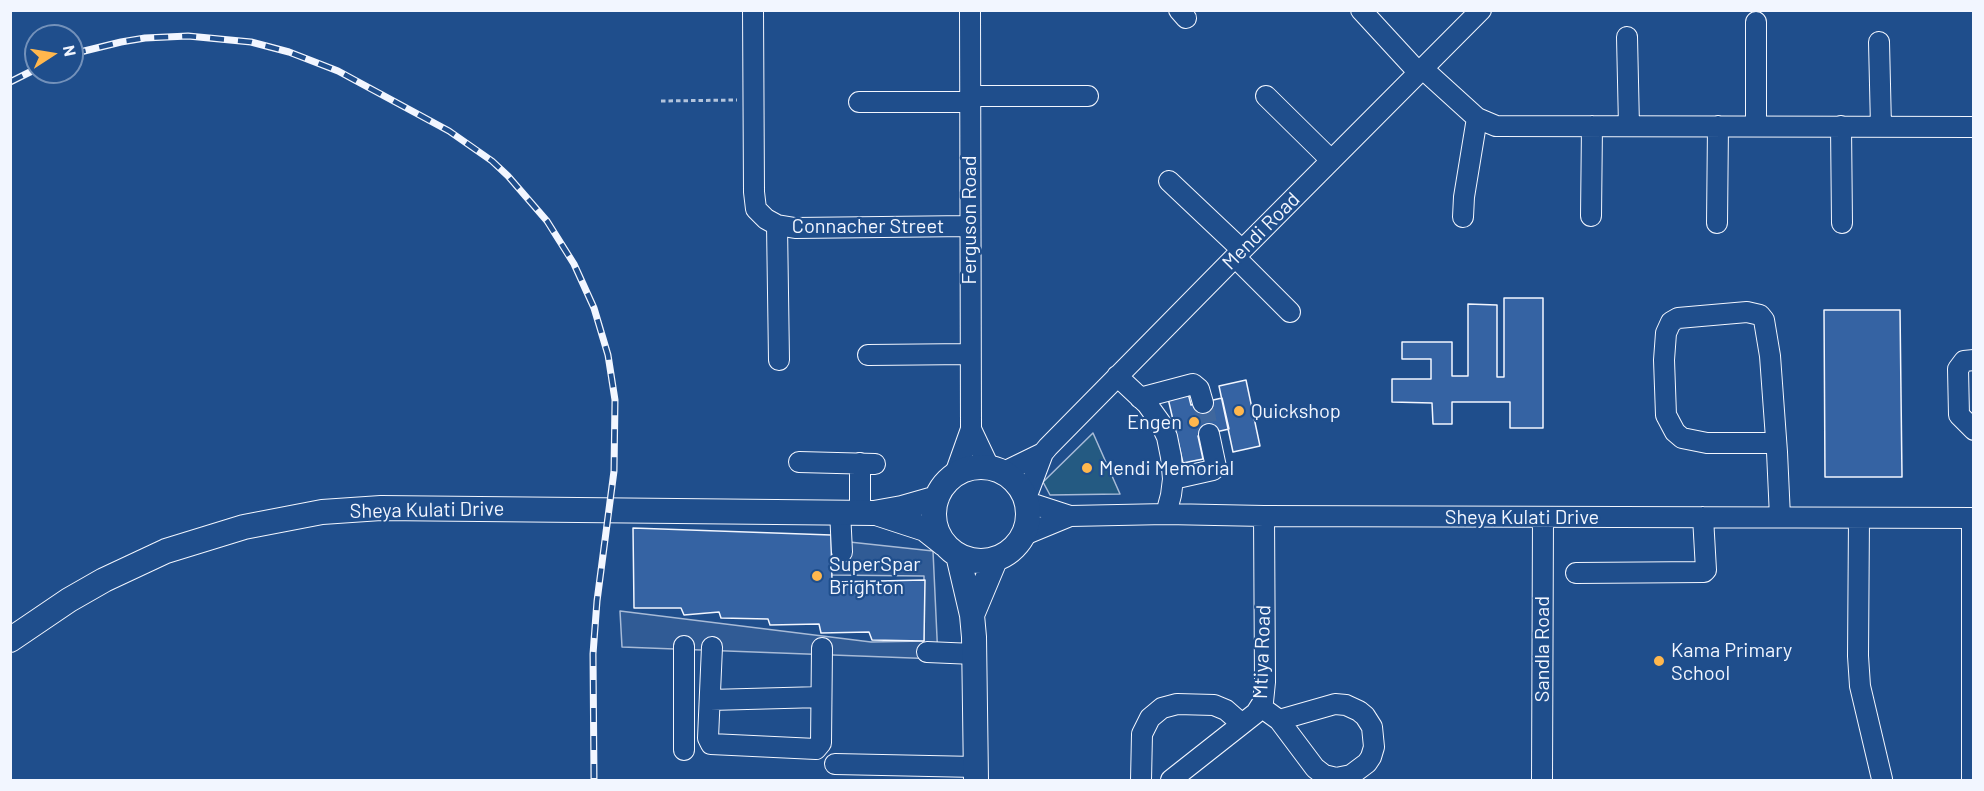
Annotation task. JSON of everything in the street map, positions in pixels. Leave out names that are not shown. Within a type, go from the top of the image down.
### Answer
[{"type":"main road","points":[[971,468],[997,470],[1021,487],[1027,500],[1028,523],[1024,535],[1010,552],[995,560],[978,561],[952,550],[940,538],[934,521],[937,498],[943,486],[955,474],[971,468]]},
{"type":"main road","name":"Sheya Kulati Drive","points":[[10,640],[69,600],[138,563],[202,539],[277,519],[322,512],[381,508],[858,512],[902,508],[937,498]]},
{"type":"main road","name":"Sheya Kulati Drive","points":[[858,512],[925,529],[952,550]]},
{"type":"main road","points":[[952,550],[972,615],[976,774]]},
{"type":"main road","points":[[972,615],[995,560]]},
{"type":"street","name":"Connacher Street","points":[[753,10],[756,209],[766,219],[777,225],[795,228],[969,226]]},
{"type":"street","name":"Ferguson Road","points":[[955,474],[971,429],[970,10]]},
{"type":"street","points":[[1361,10],[1421,71],[1477,118],[1496,126],[1974,127]]},
{"type":"street","name":"Mendi Road","points":[[997,470],[1042,453],[1481,10]]},
{"type":"street","points":[[1756,22],[1756,126]]},
{"type":"street","points":[[1627,37],[1629,126]]},
{"type":"street","points":[[1879,42],[1881,126]]},
{"type":"street","points":[[858,102],[1088,96]]},
{"type":"street","points":[[1266,96],[1331,160]]},
{"type":"street","points":[[1463,218],[1464,197],[1477,118]]},
{"type":"street","points":[[1591,216],[1592,126]]},
{"type":"street","points":[[1717,223],[1718,126]]},
{"type":"street","points":[[1842,126],[1842,223]]},
{"type":"street","points":[[1169,181],[1239,253],[1290,312]]},
{"type":"street","points":[[777,225],[779,360]]},
{"type":"street","points":[[1776,442],[1707,443],[1682,438],[1675,432],[1666,415],[1664,360],[1666,333],[1671,322],[1678,318],[1747,312],[1760,315],[1764,320],[1770,356],[1776,442],[1780,517]]},
{"type":"street","points":[[868,355],[970,354]]},
{"type":"street","points":[[1974,360],[1964,361],[1958,369],[1959,415],[1974,430]]},
{"type":"street","points":[[1117,376],[1160,422],[1167,437],[1173,479],[1172,495],[1166,514]]},
{"type":"street","points":[[1140,398],[1193,384],[1199,388],[1203,402]]},
{"type":"street","name":"Ferguson Road","points":[[971,429],[997,470]]},
{"type":"street","points":[[1173,479],[1213,470],[1216,467],[1209,434]]},
{"type":"street","name":"Mendi Road","points":[[1027,500],[1042,453]]},
{"type":"street","points":[[799,462],[867,463],[858,512],[842,552]]},
{"type":"street","name":"Sheya Kulati Drive","points":[[1027,500],[1070,516]]},
{"type":"street","name":"Sheya Kulati Drive","points":[[1024,535],[1070,516],[1166,514],[1973,518]]},
{"type":"street","name":"Mtiya Road","points":[[1171,780],[1261,707],[1265,682],[1264,516]]},
{"type":"street","name":"Sandla Road","points":[[1542,780],[1543,517]]},
{"type":"street","points":[[1576,573],[1704,572],[1706,555],[1703,517]]},
{"type":"street","points":[[1859,518],[1858,656],[1860,686],[1881,779]]},
{"type":"street","points":[[1972,780],[1973,518]]},
{"type":"street","points":[[684,646],[684,750]]},
{"type":"street","points":[[712,647],[708,738],[711,744],[816,749],[821,743],[822,648]]},
{"type":"street","points":[[927,652],[974,654]]},
{"type":"street","points":[[710,699],[821,697]]},
{"type":"street","points":[[1141,780],[1142,734],[1150,718],[1162,708],[1177,704],[1214,705],[1226,710],[1242,724]]},
{"type":"street","points":[[1261,707],[1279,720],[1315,768],[1324,775],[1336,778],[1352,775],[1367,764],[1371,757],[1374,747],[1372,727],[1365,716],[1346,705],[1335,704],[1279,720]]},
{"type":"street","points":[[835,764],[976,774]]},
{"type":"path","points":[[661,101],[754,99]]},
{"type":"shaded area","points":[[1093,433],[1120,494],[1050,495],[1043,482]]},
{"type":"shaded area","points":[[831,540],[933,551],[938,659],[622,647],[620,611],[871,642],[924,641],[924,576],[831,575]]},
{"type":"building","points":[[1504,298],[1543,298],[1543,428],[1510,428],[1510,402],[1452,402],[1452,424],[1433,424],[1432,403],[1392,402],[1392,379],[1431,379],[1431,359],[1402,359],[1402,342],[1452,342],[1452,376],[1468,376],[1468,304],[1497,305],[1497,377],[1504,377]]},
{"type":"building","points":[[1824,310],[1900,310],[1902,477],[1825,477]]},
{"type":"building","points":[[1246,380],[1260,446],[1233,452],[1219,386]]},
{"type":"building","points":[[1187,389],[1191,405],[1222,398],[1229,429],[1198,436],[1203,459],[1183,463],[1167,394]]},
{"type":"building","points":[[633,528],[831,535],[832,582],[925,580],[924,641],[872,640],[869,632],[821,633],[819,624],[770,625],[768,619],[721,618],[719,612],[684,615],[681,608],[634,608]]},
{"type":"tunnel","points":[[1203,403],[1209,434]]},
{"type":"railway","points":[[84,51],[145,38],[188,36],[251,42],[289,52],[338,71],[449,131],[492,161],[547,221],[574,264],[594,308],[608,355],[615,400],[614,471],[597,601],[593,654],[594,780]]},
{"type":"railway","points":[[10,82],[24,75]]},
{"type":"place","name":"Quickshop","points":[[1239,411]]},
{"type":"place","name":"Engen","points":[[1194,422]]},
{"type":"place","name":"Mendi Memorial","points":[[1087,468]]},
{"type":"place","name":"SuperSpar Brighton","points":[[817,576]]},
{"type":"place","name":"Kama Primary School","points":[[1659,661]]}]
